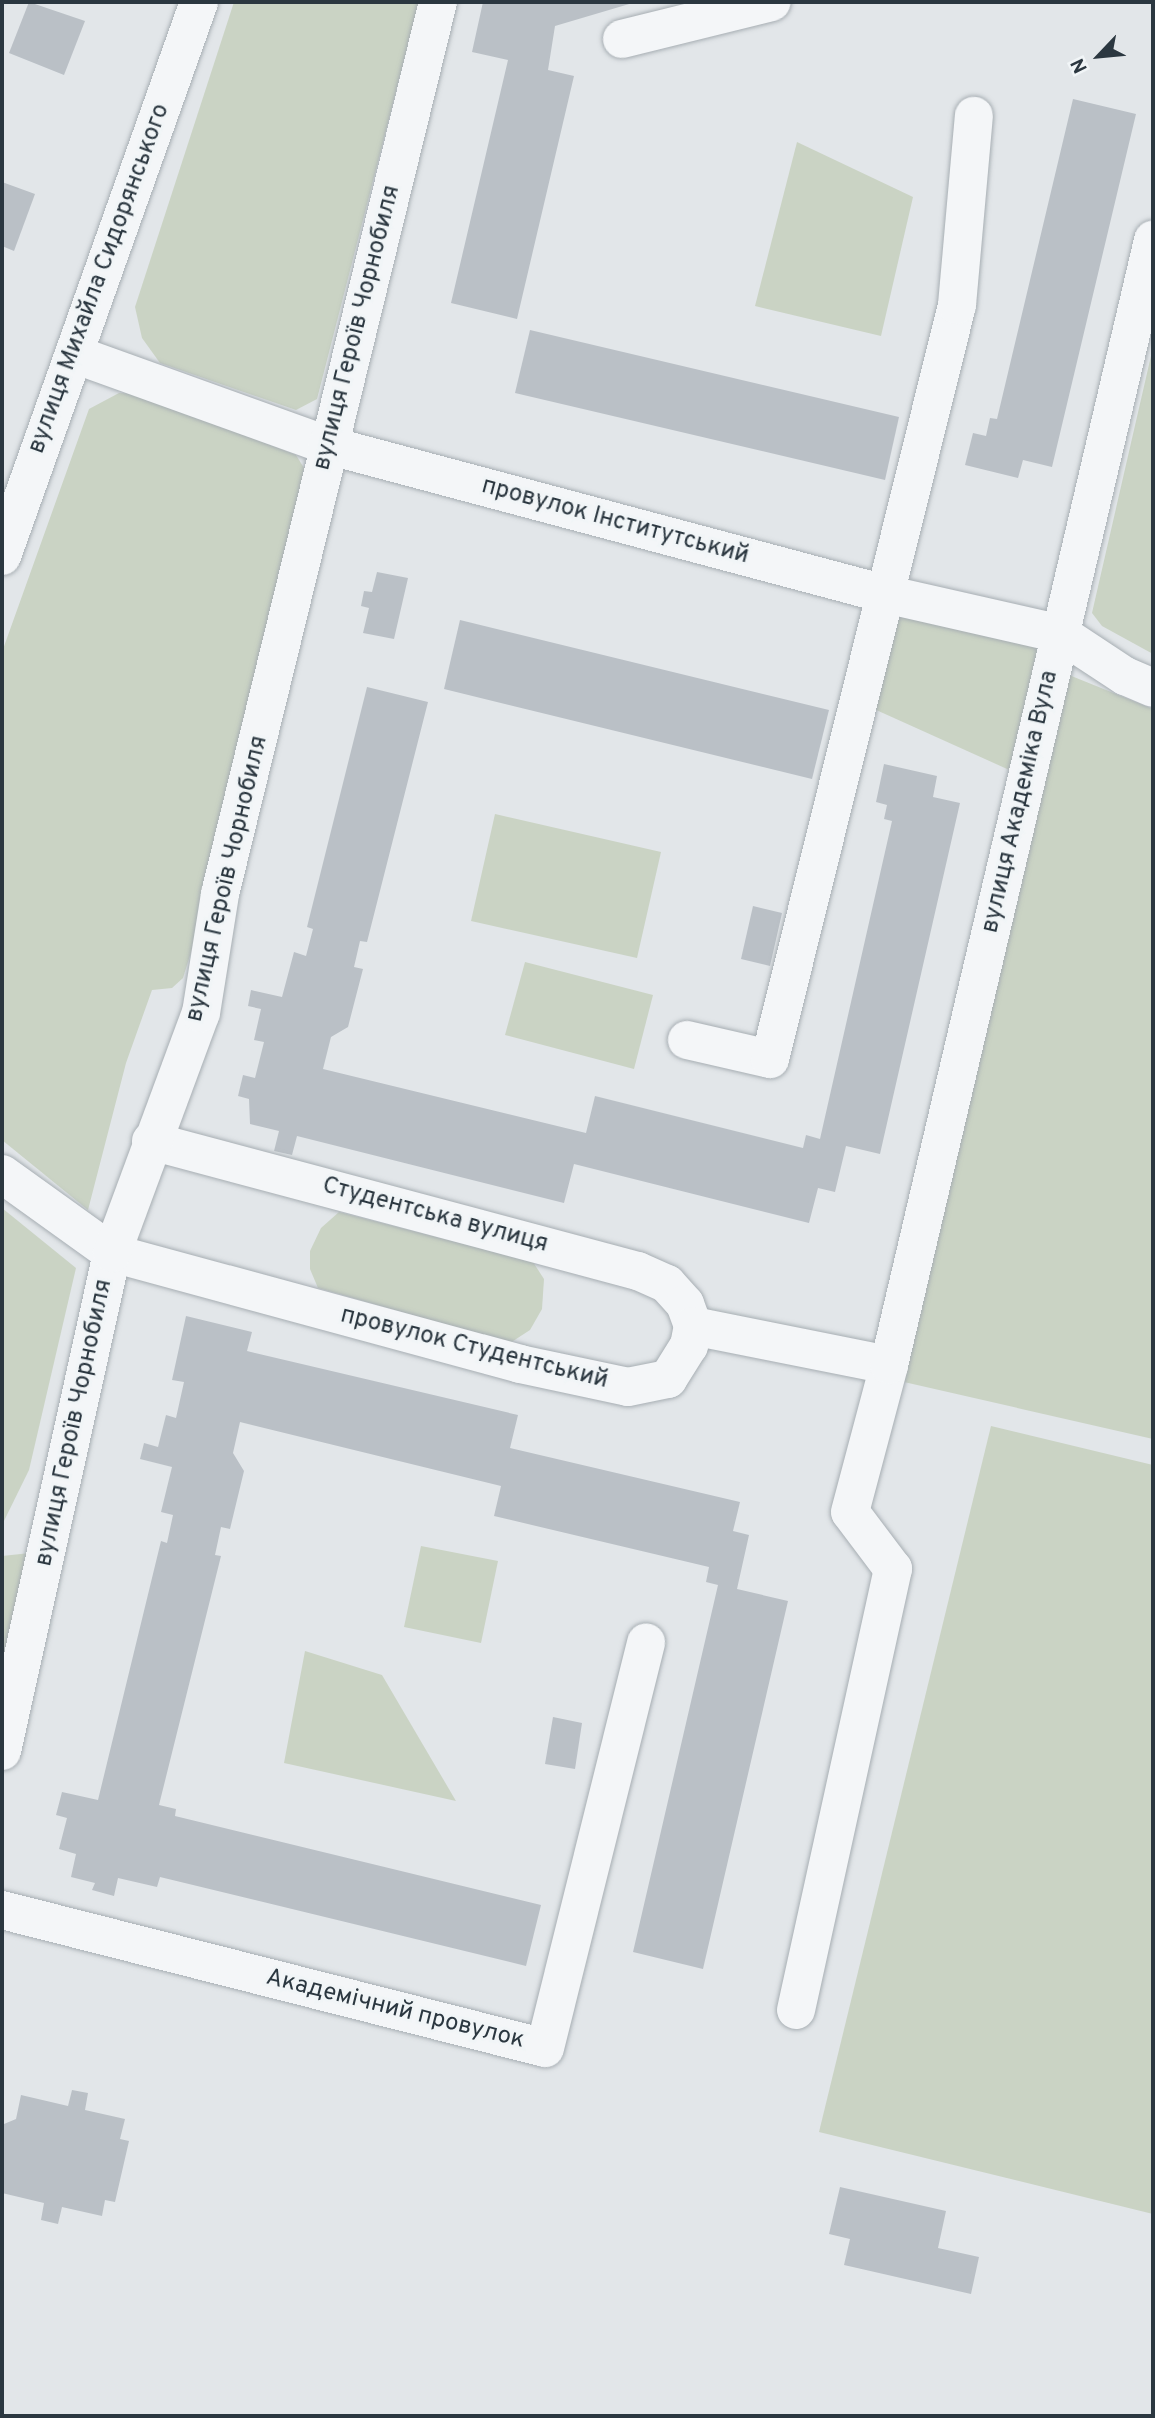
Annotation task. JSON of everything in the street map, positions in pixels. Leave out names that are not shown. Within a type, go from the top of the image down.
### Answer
[{"type":"street","name":"вулиця Михайла Сидорянського","points":[[2,556],[199,2]]},
{"type":"street","name":"вулиця Героїв Чорнобиля","points":[[2,1751],[112,1253],[151,1141],[201,1013],[220,894],[304,561],[327,444],[438,2]]},
{"type":"street","points":[[622,39],[772,2]]},
{"type":"street","points":[[687,1040],[770,1059],[957,304],[974,116]]},
{"type":"street","name":"вулиця Академіка Вула","points":[[796,2010],[893,1569],[850,1512],[889,1365],[1153,240]]},
{"type":"street","name":"провулок Інститутський","points":[[74,354],[327,444],[885,594],[1061,634],[1125,676],[1153,688]]},
{"type":"street","name":"Студентська вулиця","points":[[151,1141],[638,1271],[667,1284],[685,1304],[693,1326]]},
{"type":"street","points":[[2,1174],[112,1253]]},
{"type":"street","name":"провулок Студентський","points":[[112,1253],[520,1364],[628,1387],[668,1379],[689,1346],[693,1326]]},
{"type":"street","points":[[693,1326],[889,1365]]},
{"type":"street","name":"Академічний провулок","points":[[2,1910],[545,2048],[646,1642]]},
{"type":"green space","points":[[234,2],[419,2],[317,399],[296,410],[160,363],[142,338],[135,307]]},
{"type":"green space","points":[[797,142],[913,197],[881,336],[755,306]]},
{"type":"green space","points":[[1153,347],[1153,654],[1102,626],[1092,613]]},
{"type":"green space","points":[[119,393],[138,394],[296,455],[304,468],[301,500],[201,920],[183,978],[172,988],[152,990],[126,1063],[88,1210],[2,1140],[2,652],[89,409]]},
{"type":"green space","points":[[893,615],[1045,647],[1016,773],[874,709]]},
{"type":"green space","points":[[1069,675],[1153,709],[1153,1439],[904,1382]]},
{"type":"green space","points":[[495,814],[661,852],[637,958],[471,921]]},
{"type":"green space","points":[[525,962],[653,995],[634,1069],[505,1035]]},
{"type":"green space","points":[[2,1208],[76,1268],[29,1470],[2,1525]]},
{"type":"green space","points":[[339,1212],[533,1262],[544,1279],[542,1309],[530,1330],[510,1343],[318,1288],[310,1269],[310,1251],[321,1228]]},
{"type":"green space","points":[[991,1426],[1153,1465],[1153,2214],[819,2132]]},
{"type":"green space","points":[[421,1546],[498,1561],[481,1643],[404,1627]]},
{"type":"green space","points":[[30,1553],[2,1666],[2,1556]]},
{"type":"green space","points":[[305,1651],[382,1675],[456,1801],[284,1763]]},
{"type":"building","points":[[29,2],[85,21],[64,75],[9,53]]},
{"type":"building","points":[[483,2],[636,2],[555,26],[548,70],[574,76],[517,319],[451,303],[508,60],[472,52]]},
{"type":"building","points":[[1073,99],[1136,114],[1052,467],[1023,460],[1018,478],[965,465],[973,433],[986,436],[990,418],[997,419]]},
{"type":"building","points":[[2,182],[35,194],[14,251],[2,246]]},
{"type":"building","points":[[530,330],[899,417],[885,480],[515,393]]},
{"type":"building","points":[[377,572],[408,578],[394,639],[363,633],[369,608],[361,606],[364,591],[372,592]]},
{"type":"building","points":[[460,620],[829,710],[812,779],[444,689]]},
{"type":"building","points":[[367,687],[428,702],[367,942],[360,941],[354,967],[363,969],[348,1027],[331,1037],[323,1069],[586,1133],[595,1096],[803,1148],[806,1135],[820,1139],[892,821],[884,819],[887,805],[876,802],[884,764],[937,776],[933,797],[960,803],[880,1154],[846,1146],[835,1192],[818,1188],[809,1223],[574,1164],[564,1203],[297,1136],[292,1155],[274,1151],[279,1131],[250,1124],[249,1099],[238,1096],[243,1075],[255,1078],[264,1042],[254,1040],[261,1009],[248,1006],[251,990],[282,997],[294,952],[306,956],[313,929],[307,927]]},
{"type":"building","points":[[753,906],[782,913],[770,966],[741,959]]},
{"type":"building","points":[[186,1316],[252,1332],[247,1351],[518,1415],[510,1448],[740,1502],[733,1531],[749,1535],[737,1589],[788,1601],[703,1969],[633,1952],[718,1585],[706,1582],[709,1567],[494,1516],[501,1486],[240,1422],[233,1453],[244,1471],[230,1529],[221,1527],[215,1555],[221,1556],[159,1805],[176,1809],[175,1816],[541,1905],[526,1966],[160,1877],[157,1887],[118,1878],[114,1896],[92,1890],[95,1883],[71,1877],[76,1854],[59,1849],[67,1818],[56,1815],[62,1792],[98,1800],[161,1541],[167,1543],[173,1515],[161,1512],[172,1467],[140,1459],[144,1443],[158,1447],[166,1415],[176,1418],[184,1382],[172,1380]]},
{"type":"building","points":[[553,1717],[582,1723],[575,1769],[545,1764]]},
{"type":"building","points":[[72,2090],[88,2093],[85,2110],[125,2119],[120,2139],[129,2141],[115,2202],[105,2200],[102,2216],[62,2207],[58,2224],[41,2220],[44,2203],[2,2193],[2,2137],[4,2124],[16,2119],[21,2095],[68,2106]]},
{"type":"building","points":[[840,2187],[946,2211],[938,2248],[979,2257],[971,2294],[844,2265],[850,2239],[829,2234]]}]
